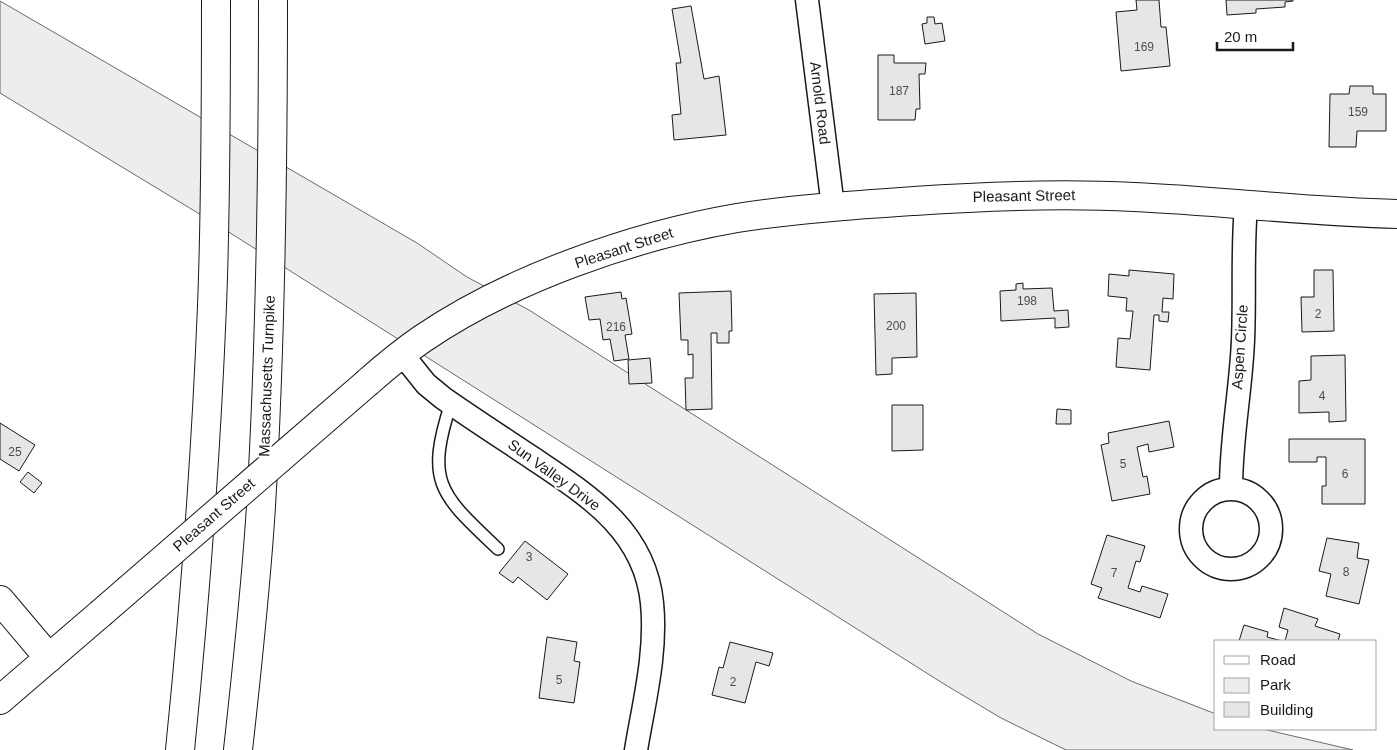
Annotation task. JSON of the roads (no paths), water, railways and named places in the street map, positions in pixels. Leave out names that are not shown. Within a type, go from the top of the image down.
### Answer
[{"type":"main road","points":[[180,750],[196,582],[208,395],[214,212],[216,0]]},
{"type":"main road","name":"Massachusetts Turnpike","points":[[238,750],[254,601],[265,432],[272,225],[273,0]]},
{"type":"main road","name":"Pleasant Street","points":[[0,700],[402,354],[429,334],[474,307],[606,251],[653,236],[703,225],[781,212],[1041,194],[1136,197],[1246,206],[1397,214]]},
{"type":"main road","points":[[0,600],[49,658]]},
{"type":"street","name":"Arnold Road","points":[[807,0],[833,207]]},
{"type":"street","name":"Aspen Circle","points":[[1231,488],[1233,422],[1243,341],[1242,262],[1246,206]]},
{"type":"street","name":"Sun Valley Drive","points":[[402,354],[426,384],[576,488],[618,525],[635,549],[647,574],[652,603],[653,633],[636,750]]},
{"type":"lane","points":[[451,403],[440,435],[437,458],[441,484],[453,505],[498,548]]}]
